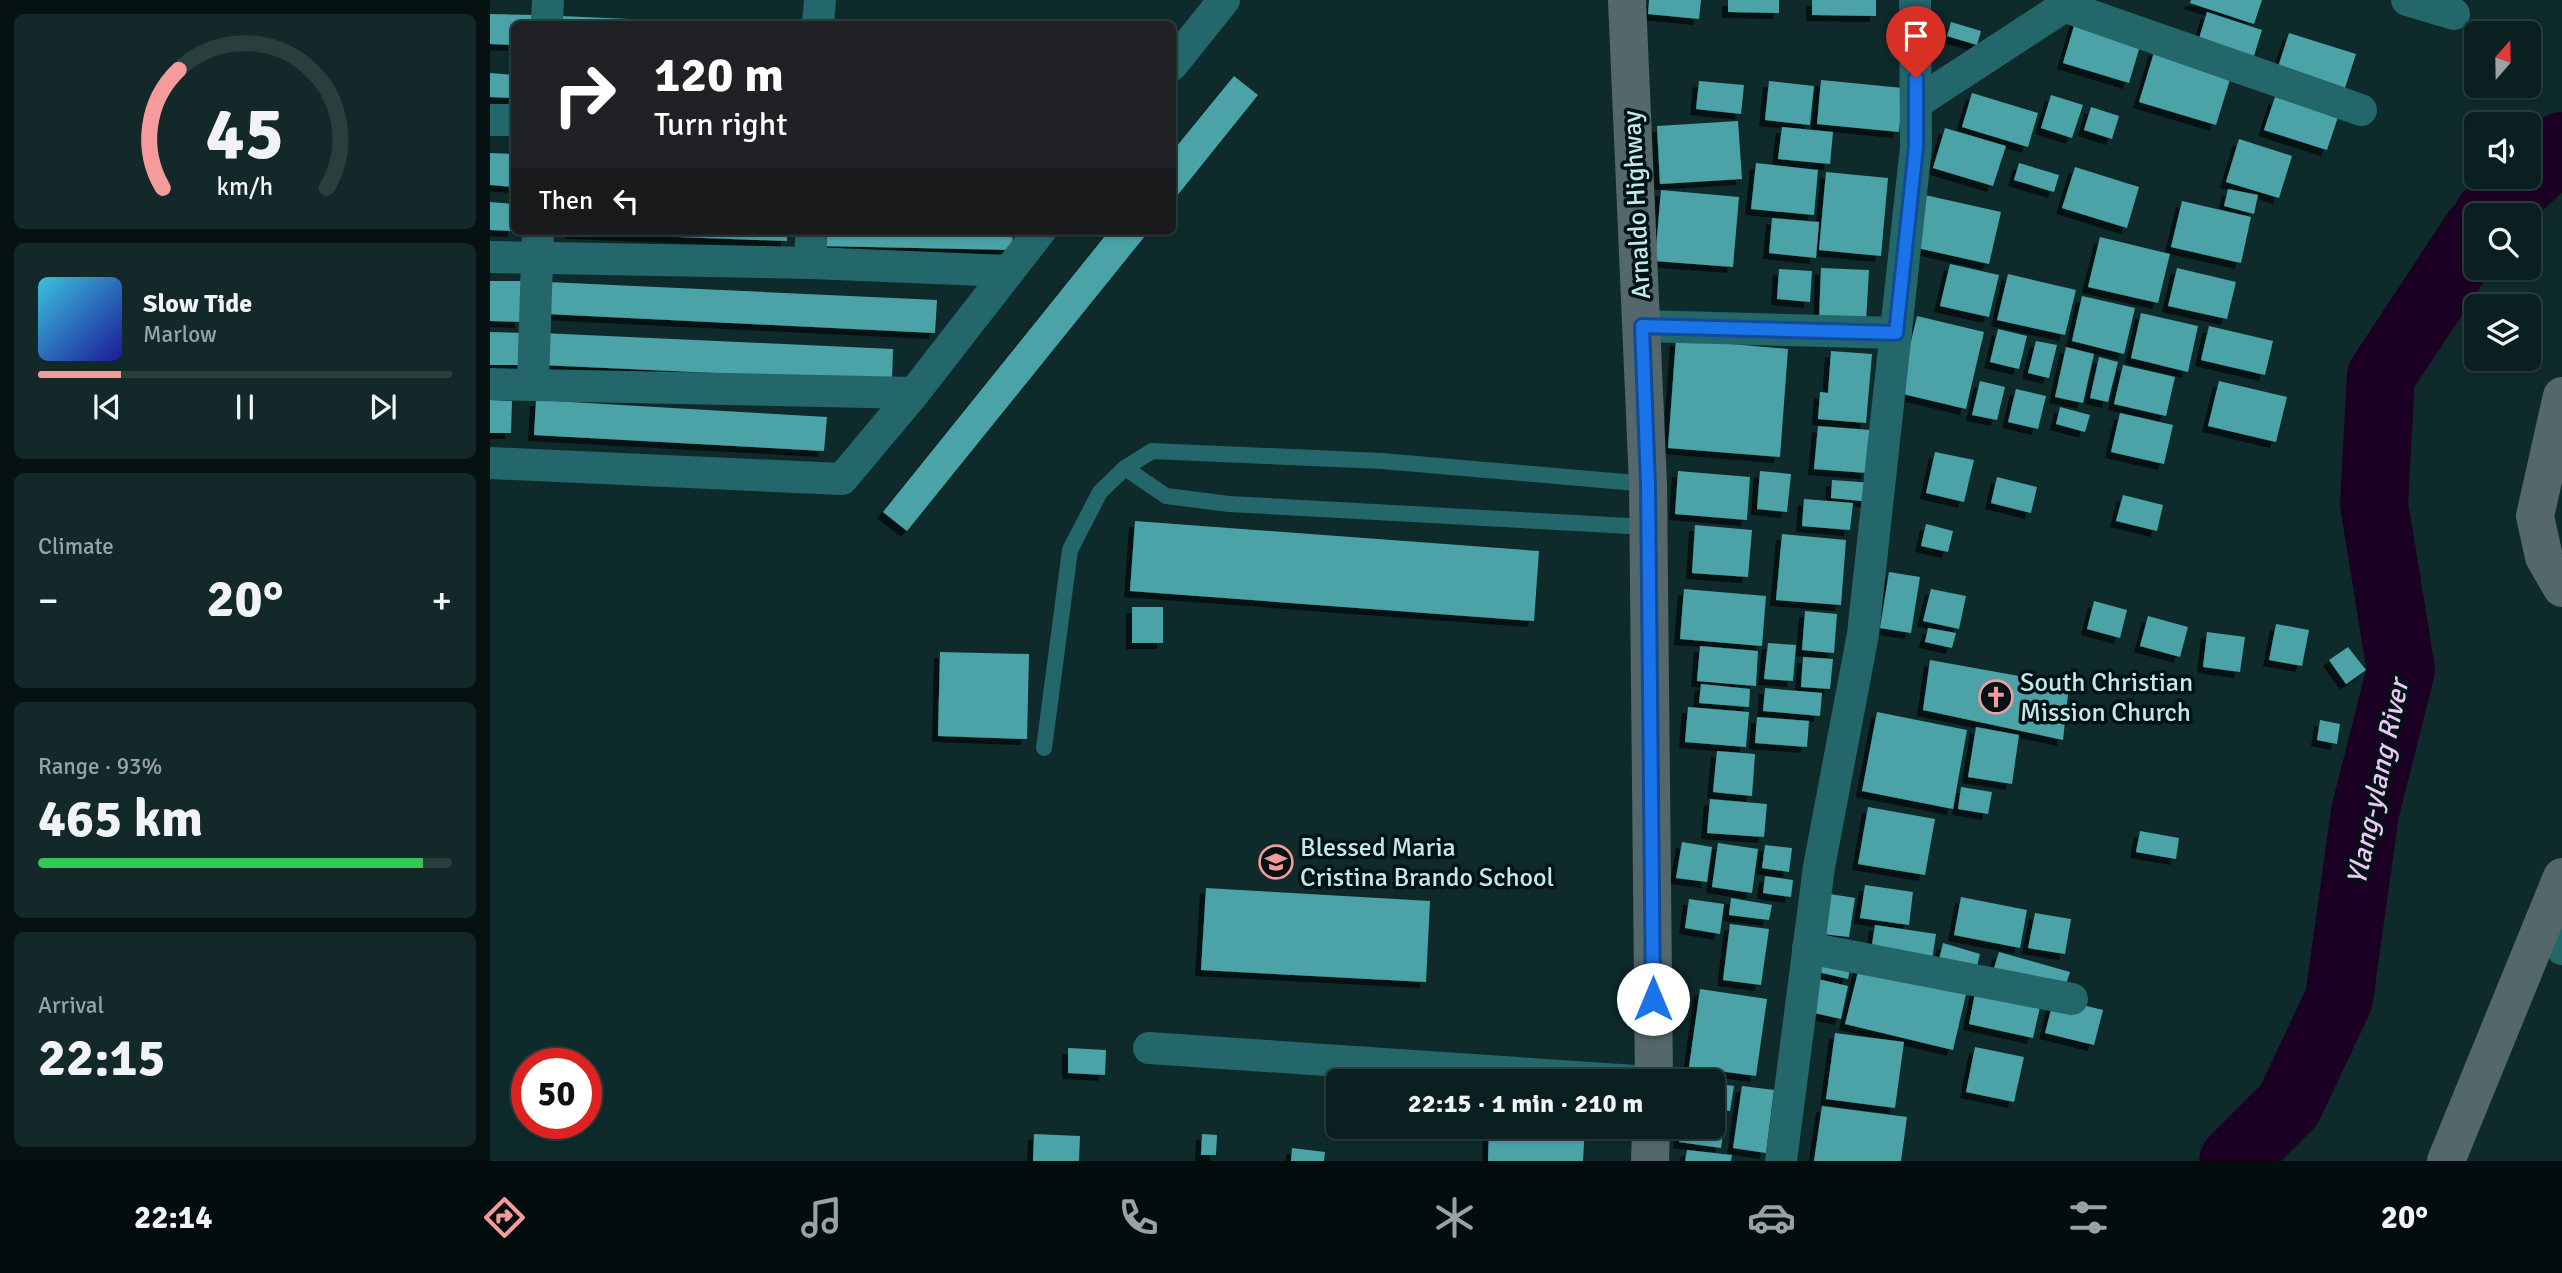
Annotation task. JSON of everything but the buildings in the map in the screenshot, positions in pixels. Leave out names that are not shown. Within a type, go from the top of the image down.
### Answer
[{"type":"main road","name":"Arnaldo Highway","points":[[1627,0],[1648,484],[1652,1069]]},
{"type":"main road","points":[[2562,396],[2535,516],[2544,557],[2562,588]]},
{"type":"main road","points":[[2446,1161],[2556,913]]},
{"type":"main road","points":[[1650,1161],[1651,1139]]},
{"type":"street","points":[[547,21],[548,0]]},
{"type":"street","points":[[818,21],[820,0]]},
{"type":"street","points":[[1176,60],[1224,0]]},
{"type":"street","points":[[1781,1161],[1819,867],[1863,634],[1916,147],[1915,0]]},
{"type":"street","points":[[2407,0],[2454,14]]},
{"type":"street","points":[[1916,103],[2070,3],[2361,110]]},
{"type":"street","points":[[490,120],[511,120]]},
{"type":"street","points":[[811,235],[811,263]]},
{"type":"street","points":[[490,463],[842,479],[914,393],[1037,235]]},
{"type":"street","points":[[533,384],[537,244]]},
{"type":"street","points":[[490,257],[537,244],[811,263],[1008,271]]},
{"type":"street","points":[[1642,326],[1896,333]]},
{"type":"street","points":[[490,384],[914,393]]},
{"type":"street","points":[[1808,948],[2072,999]]},
{"type":"street","points":[[1149,1048],[1460,1069]]},
{"type":"lane","points":[[1044,748],[1070,550],[1100,492],[1125,468],[1152,451],[1382,461],[1648,484]]},
{"type":"lane","points":[[1125,468],[1166,496],[1229,504],[1648,527]]},
{"type":"waterway","name":"Ylang-ylang River","points":[[2501,203],[2562,146]]},
{"type":"waterway","name":"Ylang-ylang River","points":[[2233,1161],[2289,1105],[2339,999],[2365,812],[2401,670],[2374,504],[2381,376],[2464,250]]},
{"type":"place","name":"South Christian Mission Church","points":[[1996,697]]},
{"type":"place","name":"Blessed Maria Cristina Brando School","points":[[1276,862]]},
{"type":"route","points":[[1653,999],[1648,484],[1642,326],[1896,333],[1916,147],[1916,78]]}]
